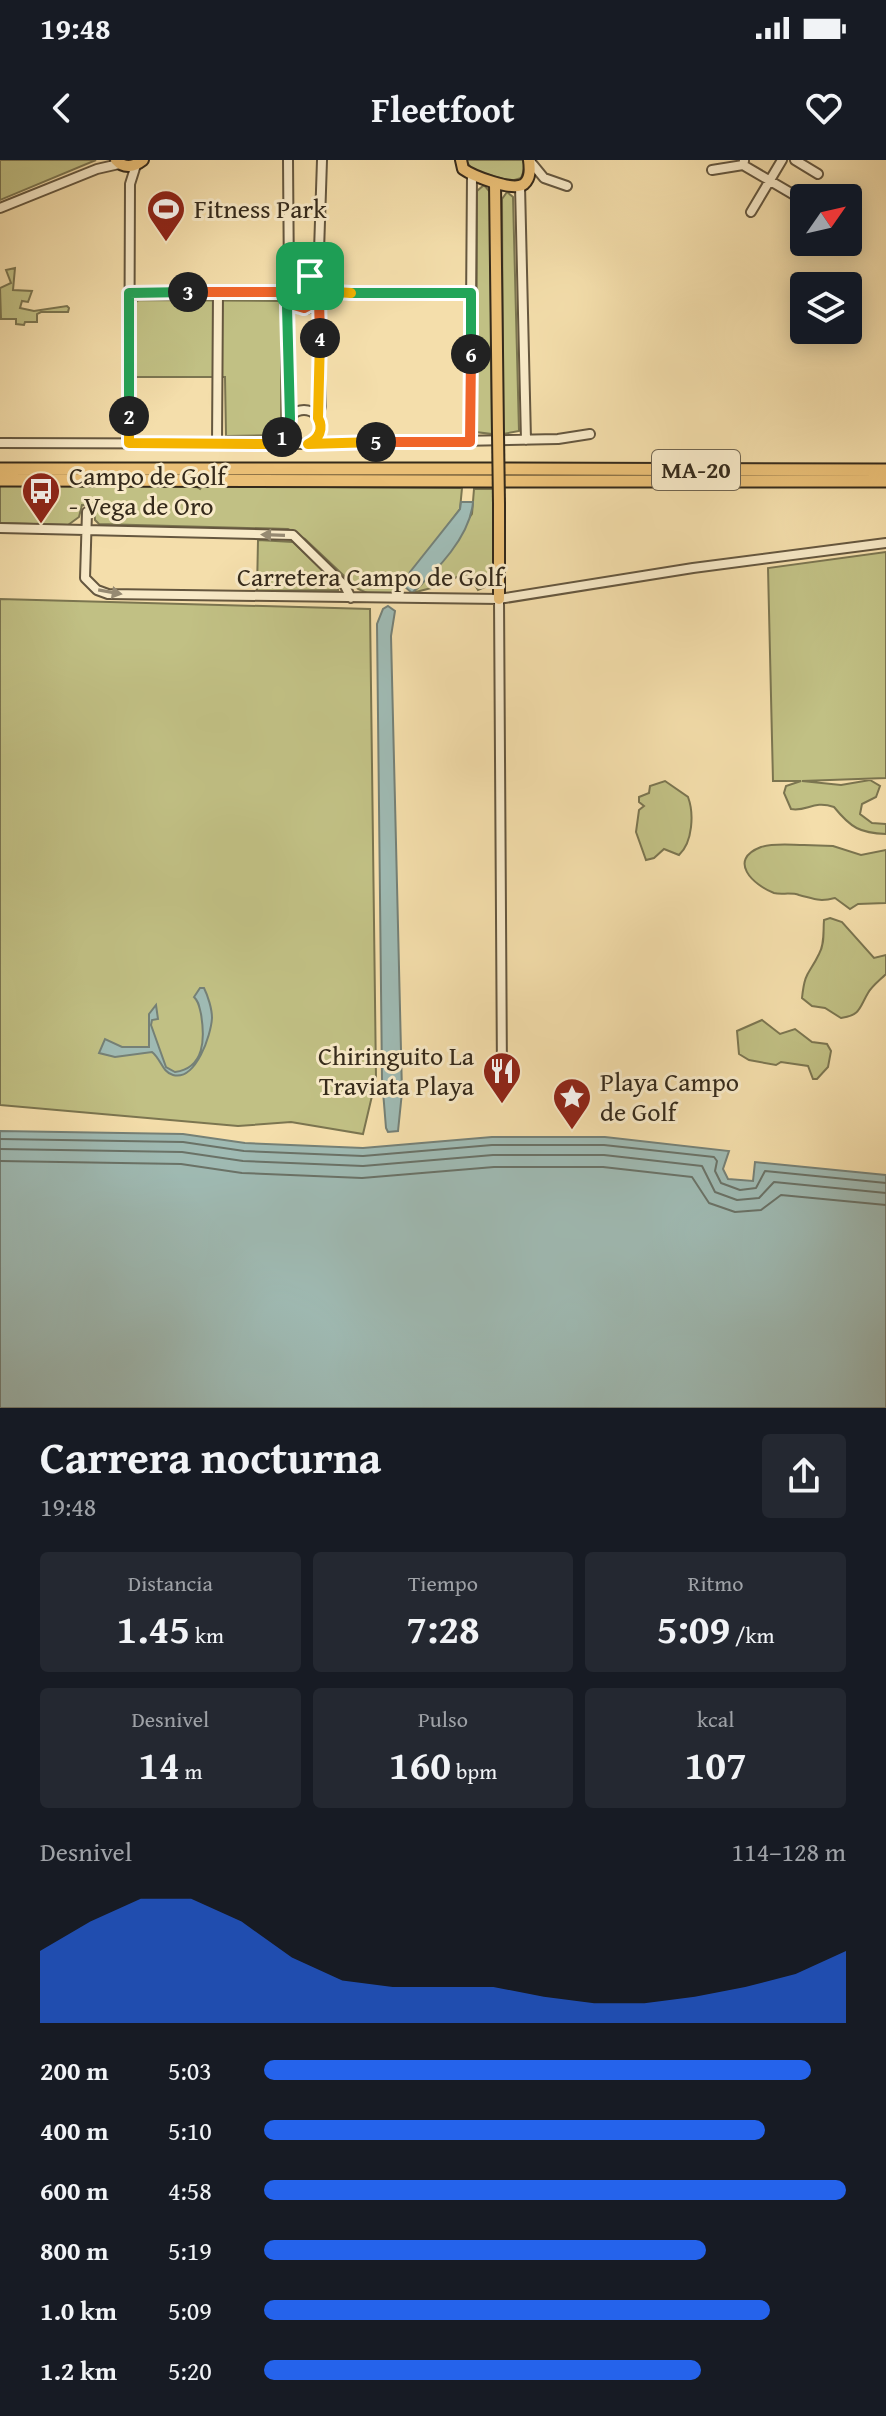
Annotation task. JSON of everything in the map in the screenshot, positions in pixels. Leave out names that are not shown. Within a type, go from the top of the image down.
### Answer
[{"type":"highway","points":[[0,469],[492,475],[0,480]]},
{"type":"highway","name":"MA-20","points":[[882,483],[505,475],[886,470]]},
{"type":"main road","points":[[461,160],[463,169],[472,175],[495,183],[522,184],[530,173],[529,160]]},
{"type":"main road","points":[[119,163],[140,162]]},
{"type":"main road","points":[[495,183],[499,599]]},
{"type":"street","points":[[97,169],[107,160]]},
{"type":"street","points":[[288,160],[288,430],[292,439],[304,444],[317,438],[321,428]]},
{"type":"street","points":[[322,160],[319,291],[321,406],[318,418],[330,440],[341,443]]},
{"type":"street","points":[[529,160],[544,178],[567,186]]},
{"type":"street","points":[[751,212],[782,160]]},
{"type":"street","points":[[795,160],[818,174]]},
{"type":"street","points":[[129,443],[130,184],[140,162]]},
{"type":"street","points":[[712,170],[744,162],[790,193]]},
{"type":"street","points":[[0,208],[119,163],[130,184]]},
{"type":"street","points":[[470,442],[472,175]]},
{"type":"street","points":[[526,440],[522,184],[544,178]]},
{"type":"street","points":[[289,292],[296,277],[305,275],[319,291],[471,293]]},
{"type":"street","points":[[289,292],[299,308],[304,308],[319,291]]},
{"type":"street","points":[[217,444],[218,292]]},
{"type":"street","points":[[129,293],[289,292]]},
{"type":"street","points":[[290,419],[293,414],[304,410],[318,418]]},
{"type":"street","points":[[267,444],[277,441],[288,430]]},
{"type":"street","points":[[0,443],[470,442],[558,439],[590,434]]},
{"type":"street","points":[[86,530],[87,512]]},
{"type":"street","points":[[0,528],[293,535],[345,586],[351,598]]},
{"type":"street","name":"Carretera Campo de Golf","points":[[86,530],[85,578],[97,590],[108,594],[351,598],[499,599],[693,568],[886,543]]},
{"type":"street","points":[[499,599],[502,1075]]},
{"type":"shaded area","points":[[0,160],[96,160],[0,200]]},
{"type":"shaded area","points":[[466,160],[523,160],[525,167],[521,178],[511,181],[472,170]]},
{"type":"shaded area","points":[[484,185],[490,192],[492,434],[476,432],[477,191]]},
{"type":"shaded area","points":[[507,192],[513,197],[519,431],[503,434],[502,199]]},
{"type":"shaded area","points":[[15,268],[13,290],[32,291],[28,302],[22,301],[20,308],[34,311],[67,306],[68,312],[41,312],[37,314],[37,322],[25,322],[24,325],[16,324],[16,319],[1,319],[0,288],[11,283],[6,270]]},
{"type":"shaded area","points":[[281,301],[281,429],[277,435],[226,436],[225,377],[136,377],[136,302]]},
{"type":"shaded area","points":[[0,486],[462,488],[460,509],[395,595],[367,593],[358,589],[305,539],[288,529],[99,524],[95,520],[94,506],[82,505],[79,517],[68,525],[0,523]]},
{"type":"shaded area","points":[[474,489],[493,489],[494,564],[487,586],[478,590],[470,577],[463,574],[439,586],[412,593],[472,514]]},
{"type":"shaded area","points":[[258,540],[293,542],[338,585],[338,590],[257,591]]},
{"type":"shaded area","points":[[886,552],[886,778],[802,781],[841,785],[870,780],[880,786],[876,797],[862,804],[860,814],[872,823],[886,824],[886,834],[857,828],[834,807],[821,805],[791,809],[784,793],[786,786],[801,781],[773,781],[768,568]]},
{"type":"shaded area","points":[[0,599],[370,609],[376,1079],[363,1134],[291,1122],[238,1126],[0,1105]]},
{"type":"shaded area","points":[[665,781],[688,797],[690,835],[679,855],[664,849],[654,858],[646,860],[636,832],[639,810],[644,806],[639,802],[639,797],[649,793],[650,786]]},
{"type":"shaded area","points":[[833,846],[861,855],[886,850],[886,903],[858,904],[850,909],[835,898],[821,900],[774,893],[758,884],[745,865],[751,852],[761,847]]},
{"type":"shaded area","points":[[830,918],[842,922],[874,958],[886,955],[886,974],[870,990],[856,1013],[848,1017],[841,1018],[825,1008],[812,1006],[802,998],[806,977],[822,946],[824,920]]},
{"type":"shaded area","points":[[762,1020],[780,1034],[795,1029],[812,1042],[827,1044],[831,1051],[828,1067],[817,1079],[813,1079],[808,1066],[781,1062],[776,1065],[749,1060],[739,1054],[737,1031]]},
{"type":"water","points":[[461,502],[473,502],[466,528],[441,563],[412,593],[404,586],[410,572],[460,509]]},
{"type":"water","points":[[388,606],[395,611],[391,636],[402,1092],[398,1131],[388,1132],[382,1079],[377,624],[383,609]]},
{"type":"water","points":[[200,988],[204,988],[210,1003],[211,1026],[201,1055],[189,1071],[181,1075],[169,1073],[152,1052],[115,1057],[99,1053],[105,1039],[122,1047],[149,1047],[149,1014],[156,1005],[158,1019],[152,1020],[151,1025],[166,1067],[175,1072],[192,1065],[201,1050],[203,1033],[198,1002],[194,997]]},
{"type":"water","points":[[0,1131],[183,1134],[245,1143],[363,1148],[492,1137],[605,1137],[729,1151],[723,1169],[728,1179],[753,1181],[755,1162],[886,1175],[886,1408],[0,1408]]},
{"type":"place","name":"Fitness Park","points":[[166,243]]},
{"type":"place","name":"Campo de Golf - Vega de Oro","points":[[41,525]]},
{"type":"place","name":"Chiringuito La Traviata Playa","points":[[502,1105]]},
{"type":"place","name":"Playa Campo de Golf","points":[[572,1131]]},
{"type":"route","points":[[310,276],[296,277],[288,288],[290,300],[287,306],[288,415],[290,419],[283,437],[267,444],[129,443],[129,293],[144,292],[287,292],[290,300],[299,308],[310,307],[319,300],[321,406],[318,418],[321,428],[317,438],[308,444],[470,442],[471,293],[335,293],[321,291],[318,282],[310,276]]}]
